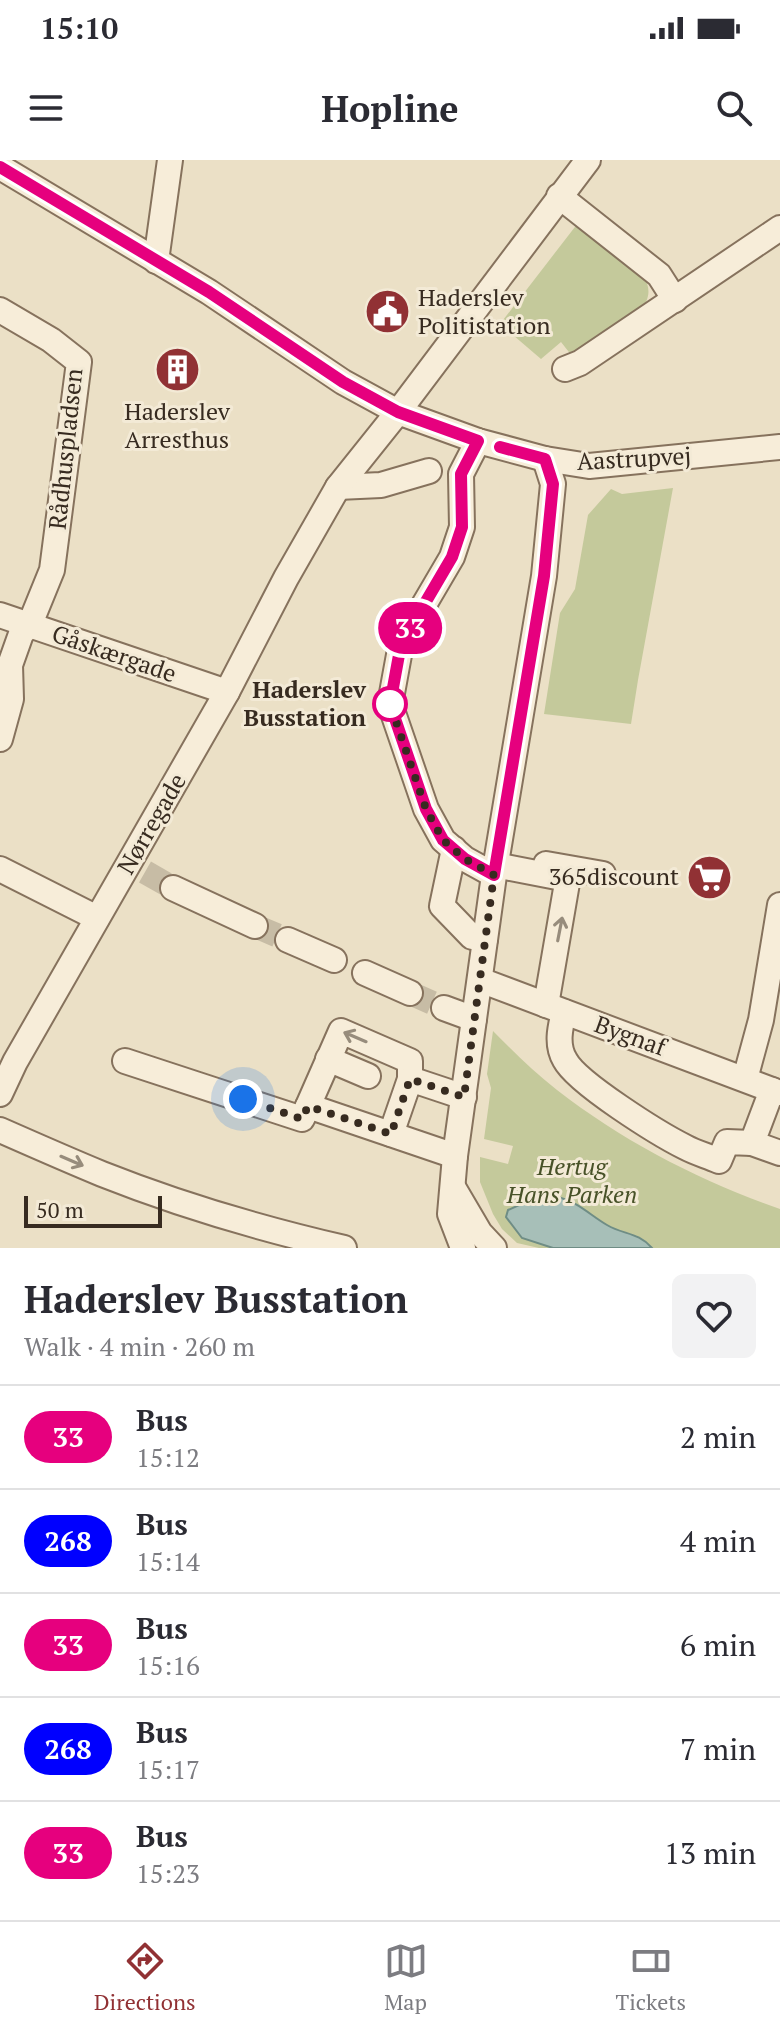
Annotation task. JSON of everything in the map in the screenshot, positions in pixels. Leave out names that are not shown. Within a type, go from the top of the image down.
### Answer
[{"type":"street","points":[[156,261],[170,160]]},
{"type":"street","name":"Nørregade","points":[[0,1094],[7,1060],[97,918],[137,867],[286,578],[338,487],[588,160]]},
{"type":"street","name":"Aastrupvej","points":[[0,167],[209,292],[343,382],[398,412],[478,441],[545,459],[589,466],[780,447]]},
{"type":"street","points":[[559,196],[659,275],[675,300]]},
{"type":"street","points":[[565,369],[580,363],[780,228]]},
{"type":"street","name":"Rådhuspladsen","points":[[0,310],[51,340],[79,362],[52,570],[30,624]]},
{"type":"street","points":[[478,441],[461,474],[462,527],[452,557],[401,644],[390,704],[426,809],[443,840],[465,859],[562,878],[567,883],[555,1009],[563,1058],[572,1070],[601,1093],[688,1149],[719,1161],[727,1142],[752,1143],[780,1153]]},
{"type":"street","points":[[463,1248],[450,1214],[455,1156],[495,865],[544,576],[553,484],[545,459]]},
{"type":"street","points":[[338,487],[381,485],[429,471]]},
{"type":"street","name":"Gåskærgade","points":[[0,615],[227,692]]},
{"type":"street","points":[[0,739],[11,699],[10,665],[21,634],[30,624]]},
{"type":"street","points":[[454,849],[442,906],[472,937],[485,939]]},
{"type":"street","points":[[495,865],[603,874]]},
{"type":"street","points":[[0,869],[97,918]]},
{"type":"street","points":[[173,888],[255,926]]},
{"type":"street","points":[[745,1079],[761,1020],[780,905]]},
{"type":"street","points":[[288,940],[334,960]]},
{"type":"street","points":[[365,973],[410,993]]},
{"type":"street","name":"Bygnaf","points":[[480,980],[776,1091]]},
{"type":"street","points":[[444,1008],[474,1019]]},
{"type":"street","points":[[125,1061],[302,1119],[341,1031],[410,1061],[410,1079],[391,1134]]},
{"type":"street","points":[[328,1059],[368,1076]]},
{"type":"street","points":[[410,1079],[464,1097]]},
{"type":"street","points":[[752,1143],[776,1091]]},
{"type":"street","points":[[308,1106],[455,1156]]},
{"type":"street","points":[[0,1130],[103,1174],[192,1206],[344,1248]]},
{"type":"street","points":[[453,1187],[480,1233],[494,1248]]},
{"type":"green space","points":[[578,223],[644,277],[647,299],[572,356],[561,342],[541,359],[500,324]]},
{"type":"green space","points":[[673,488],[631,724],[544,714],[560,613],[575,589],[588,515],[611,489],[622,494]]},
{"type":"green space","name":"Hertug Hans Parken","points":[[493,1031],[548,1083],[609,1127],[692,1173],[780,1209],[780,1248],[539,1248],[517,1243],[502,1229],[480,1182],[480,1157],[508,1164],[513,1146],[484,1139],[491,1088],[487,1074]]},
{"type":"water","points":[[558,1197],[578,1205],[613,1228],[636,1236],[652,1248],[553,1248],[522,1238],[506,1217],[508,1210],[520,1205]]},
{"type":"tunnel","points":[[145,872],[173,888]]},
{"type":"tunnel","points":[[255,926],[288,940]]},
{"type":"tunnel","points":[[410,993],[444,1008]]},
{"type":"bus line","name":"33","points":[[0,167],[209,292],[343,382],[398,412],[478,441],[461,474],[462,527],[452,557],[401,644],[390,704],[426,809],[443,840],[465,859],[494,875],[544,576],[553,484],[545,459],[500,447]]},
{"type":"place","name":"Haderslev Politistation","points":[[387,312]]},
{"type":"place","name":"Haderslev Arresthus","points":[[177,370]]},
{"type":"place","name":"Haderslev Busstation","points":[[390,704]]},
{"type":"place","name":"365discount","points":[[710,877]]},
{"type":"route","points":[[243,1099],[302,1119],[308,1106],[391,1134],[410,1079],[464,1097],[494,875],[465,859],[443,840],[426,809],[390,704]]}]
